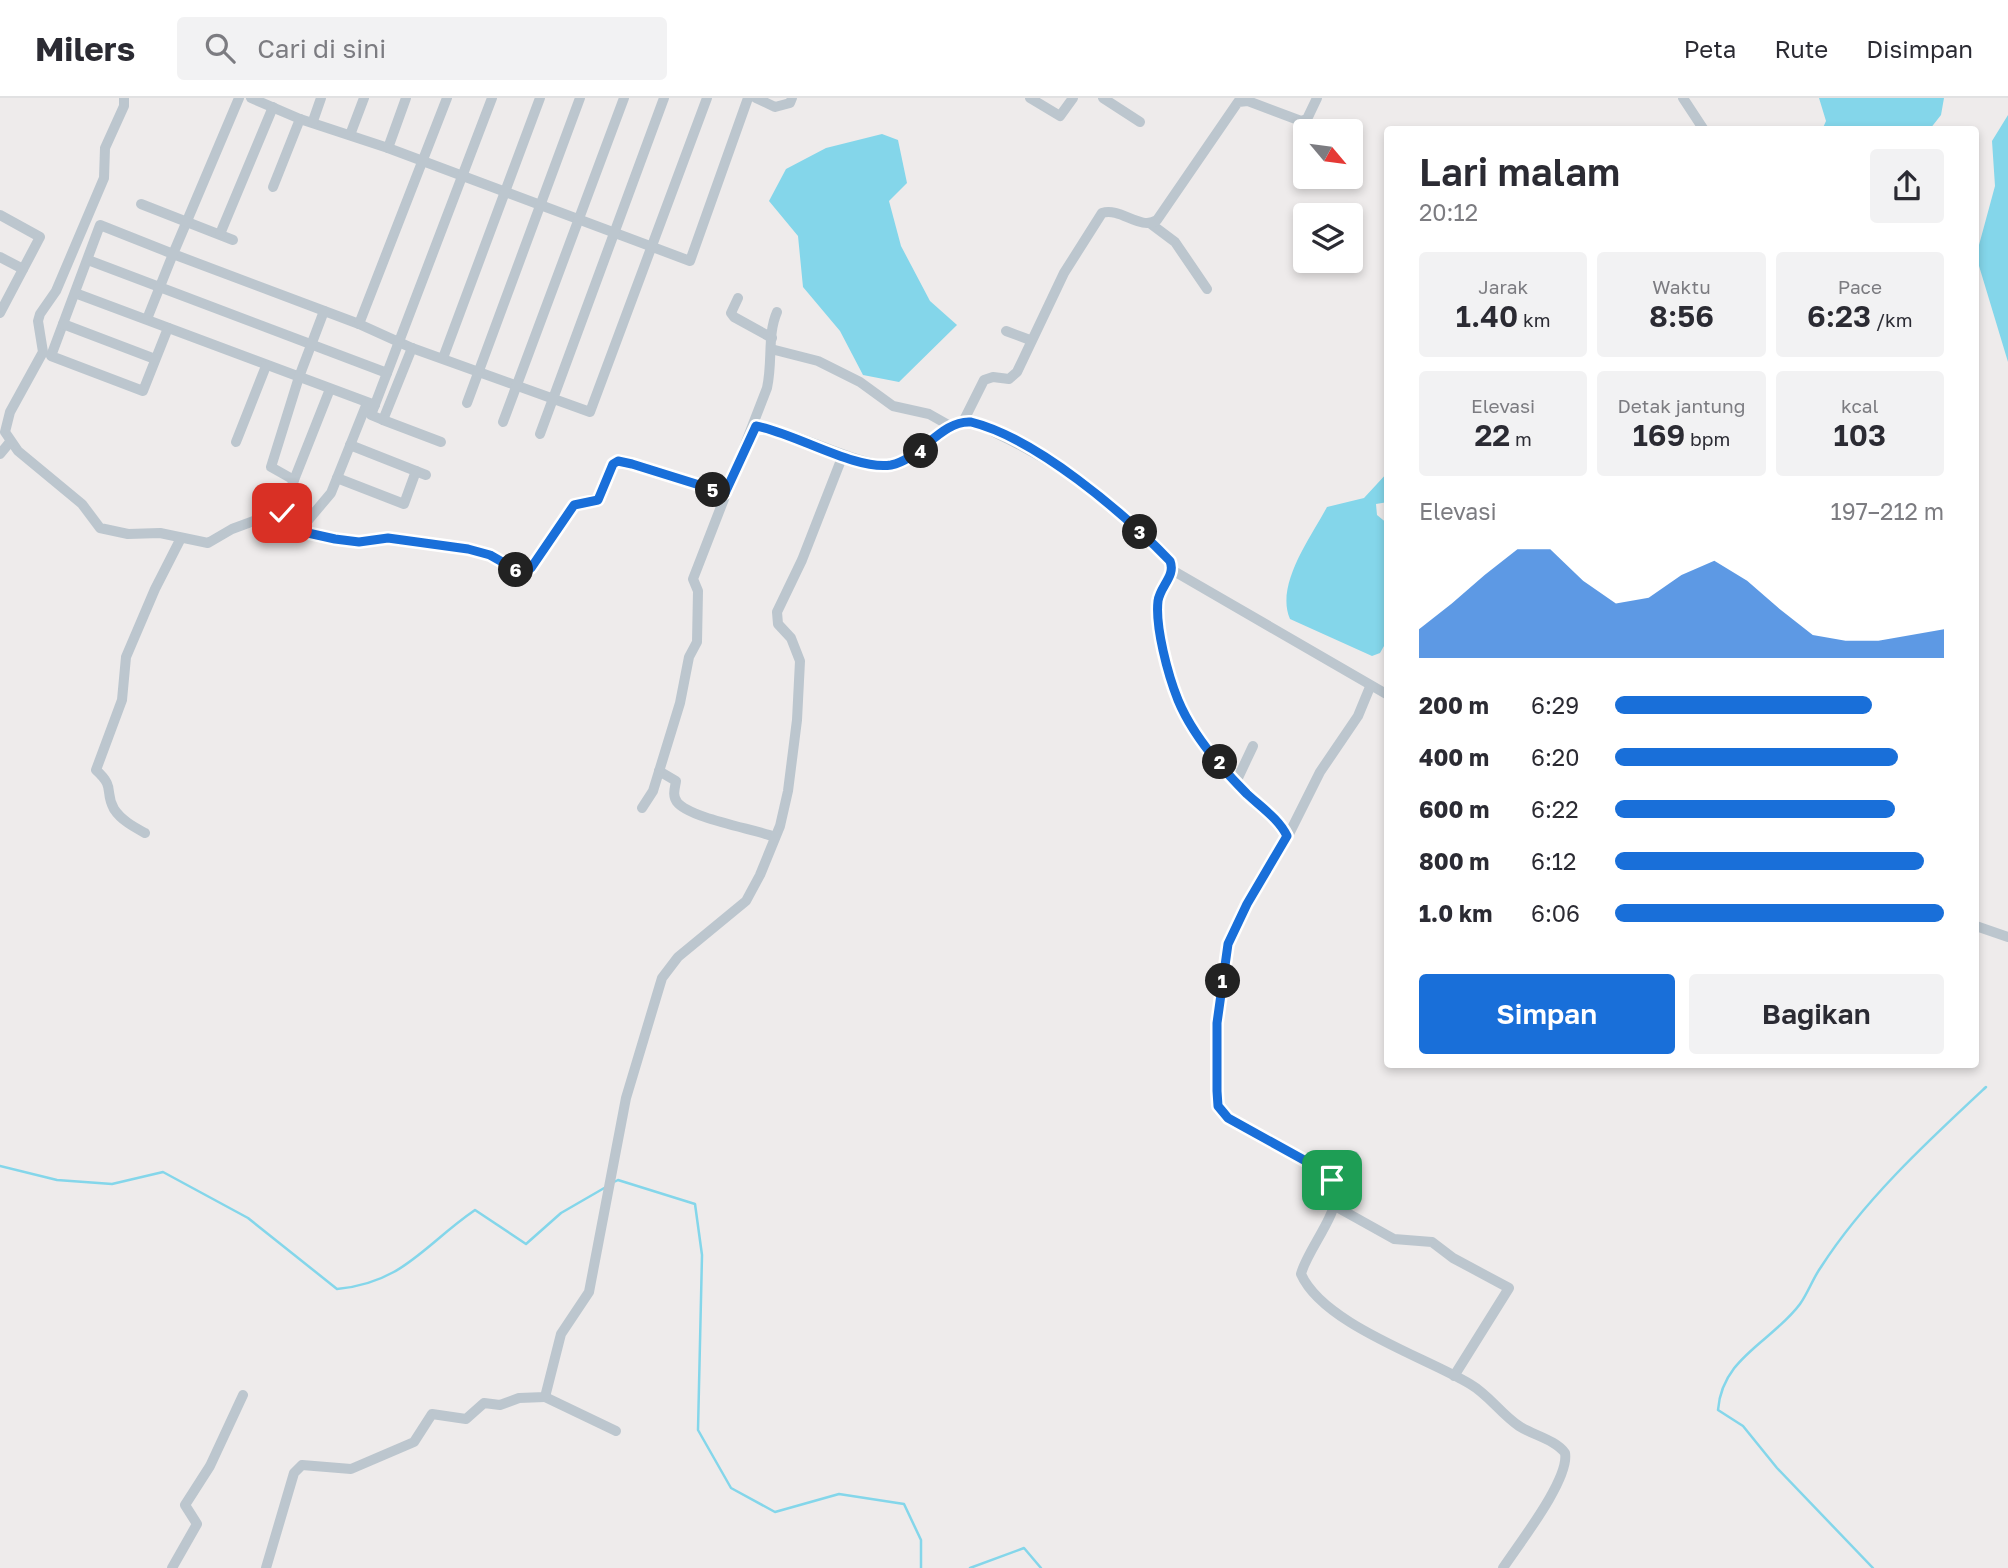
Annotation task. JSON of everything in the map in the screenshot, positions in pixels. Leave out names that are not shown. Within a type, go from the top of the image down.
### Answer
[{"type":"street","points":[[124,98],[124,106],[105,148],[104,178],[56,291],[40,314],[38,321],[44,337],[43,352],[10,412],[3,431],[10,442],[82,504],[100,528],[128,534],[160,533],[208,543],[232,529],[259,519],[278,519],[299,531],[359,542],[388,538],[468,549],[490,555],[520,572],[531,568],[574,505],[598,500],[611,469],[618,461],[727,492]]},
{"type":"street","points":[[147,319],[185,222],[239,98]]},
{"type":"street","points":[[251,98],[276,104],[300,119],[313,121],[388,148],[461,178],[690,261],[748,98]]},
{"type":"street","points":[[313,121],[321,98]]},
{"type":"street","points":[[350,135],[364,98]]},
{"type":"street","points":[[388,148],[406,98]]},
{"type":"street","points":[[359,324],[447,98]]},
{"type":"street","points":[[299,531],[318,511],[337,478],[350,445],[401,342],[492,98]]},
{"type":"street","points":[[443,358],[540,98]]},
{"type":"street","points":[[467,403],[579,98]]},
{"type":"street","points":[[503,422],[581,220],[624,98]]},
{"type":"street","points":[[540,434],[664,98]]},
{"type":"street","points":[[168,328],[143,391],[51,356],[100,225],[359,324],[412,348],[555,397],[590,412],[707,98]]},
{"type":"street","points":[[756,98],[775,107],[790,103],[792,98]]},
{"type":"street","points":[[1030,98],[1060,116],[1073,98]]},
{"type":"street","points":[[1103,98],[1140,122]]},
{"type":"street","points":[[1151,224],[1157,220],[1234,100],[1248,101],[1301,121],[1307,119],[1317,98]]},
{"type":"street","points":[[1683,98],[1701,126]]},
{"type":"street","points":[[220,234],[276,104]]},
{"type":"street","points":[[273,187],[300,119]]},
{"type":"street","points":[[141,204],[233,240]]},
{"type":"street","points":[[963,422],[984,380],[993,377],[1009,379],[1015,375],[1030,340],[1075,255],[1102,213],[1116,213],[1151,224],[1175,242],[1207,289]]},
{"type":"street","points":[[0,215],[40,237],[4,297],[0,313]]},
{"type":"street","points":[[0,257],[23,269]]},
{"type":"street","points":[[88,260],[387,373]]},
{"type":"street","points":[[75,292],[371,404]]},
{"type":"street","points":[[738,298],[731,313],[771,344],[818,361],[860,382],[893,406],[929,414],[952,427]]},
{"type":"street","points":[[293,480],[271,467],[299,377],[324,311]]},
{"type":"street","points":[[642,808],[653,791],[680,703],[689,657],[699,632],[698,591],[693,579],[767,388],[773,361],[770,330],[777,312]]},
{"type":"street","points":[[63,324],[155,359]]},
{"type":"street","points":[[1006,331],[1030,340]]},
{"type":"street","points":[[383,420],[412,348]]},
{"type":"street","points":[[236,442],[266,366]]},
{"type":"street","points":[[278,519],[330,389]]},
{"type":"street","points":[[371,404],[370,415],[441,442]]},
{"type":"street","points":[[754,426],[843,455],[877,464],[893,464],[918,453],[952,427],[963,422],[976,424],[1016,442],[1079,479],[1170,561],[1172,570],[1158,601],[1165,658],[1176,696],[1190,724],[1236,782],[1283,827],[1287,836]]},
{"type":"street","points":[[0,454],[10,442]]},
{"type":"street","points":[[337,478],[404,503],[421,473],[350,445]]},
{"type":"street","points":[[545,1397],[561,1334],[589,1292],[626,1098],[662,978],[678,957],[746,901],[775,837],[788,791],[800,661],[791,638],[778,624],[777,612],[802,560],[843,455]]},
{"type":"street","points":[[145,833],[127,822],[113,808],[109,782],[96,770],[122,700],[126,657],[155,589],[181,538]]},
{"type":"street","points":[[1172,570],[1338,664],[1370,687],[1384,693]]},
{"type":"street","points":[[1336,1187],[1322,1170],[1228,1118],[1218,1106],[1217,1023],[1228,944],[1247,904],[1320,772],[1358,716],[1370,687]]},
{"type":"street","points":[[1236,782],[1253,746]]},
{"type":"street","points":[[659,771],[676,781],[673,794],[678,804],[700,814],[775,837]]},
{"type":"street","points":[[1979,927],[2008,937]]},
{"type":"street","points":[[1354,1156],[1336,1187],[1333,1205],[1303,1267],[1301,1274],[1304,1283],[1338,1314],[1483,1393],[1521,1427],[1562,1448],[1565,1453],[1565,1466],[1546,1503],[1503,1568]]},
{"type":"street","points":[[1333,1205],[1394,1239],[1432,1242],[1453,1258],[1509,1288],[1454,1376]]},
{"type":"street","points":[[172,1568],[197,1524],[185,1505],[210,1466],[243,1395]]},
{"type":"street","points":[[266,1568],[295,1473],[302,1465],[351,1469],[414,1442],[431,1414],[466,1420],[484,1403],[500,1405],[519,1398],[545,1397],[616,1431]]},
{"type":"water","points":[[1819,98],[1944,98],[1941,115],[1932,126],[1824,126],[1826,121]]},
{"type":"water","points":[[2008,115],[2008,362],[1979,266],[1979,245],[1995,186],[1992,141]]},
{"type":"water","points":[[882,134],[898,140],[907,183],[889,201],[901,246],[930,301],[957,325],[899,382],[863,375],[840,331],[803,287],[798,236],[769,201],[786,169],[826,148]]},
{"type":"water","points":[[1384,476],[1384,503],[1376,504],[1377,515],[1384,521],[1384,646],[1380,653],[1372,656],[1290,619],[1287,606],[1287,591],[1297,562],[1327,507],[1364,498]]},
{"type":"waterway","points":[[1873,1568],[1777,1468],[1743,1426],[1718,1410],[1722,1392],[1738,1363],[1800,1304],[1818,1271],[1857,1218],[1920,1150],[1986,1087]]},
{"type":"waterway","points":[[0,1166],[57,1180],[112,1184],[163,1172],[248,1218],[337,1289],[360,1285],[396,1271],[475,1210],[526,1244],[561,1213],[606,1187]]},
{"type":"waterway","points":[[614,1182],[618,1180],[695,1204],[702,1255],[698,1430],[731,1488],[775,1512],[839,1494],[904,1504],[921,1540],[921,1568]]},
{"type":"waterway","points":[[970,1568],[1024,1548],[1041,1568]]},
{"type":"route","points":[[282,513],[278,519],[299,531],[359,542],[388,538],[448,545],[490,555],[520,572],[531,568],[561,519],[574,505],[598,500],[613,464],[618,461],[632,464],[725,493],[754,426],[828,451],[888,465],[911,458],[955,424],[971,422],[1016,442],[1079,479],[1121,514],[1170,561],[1172,570],[1158,601],[1165,658],[1176,696],[1190,724],[1217,759],[1246,793],[1283,827],[1287,836],[1230,936],[1217,1023],[1218,1106],[1228,1118],[1322,1170],[1332,1180]]}]
